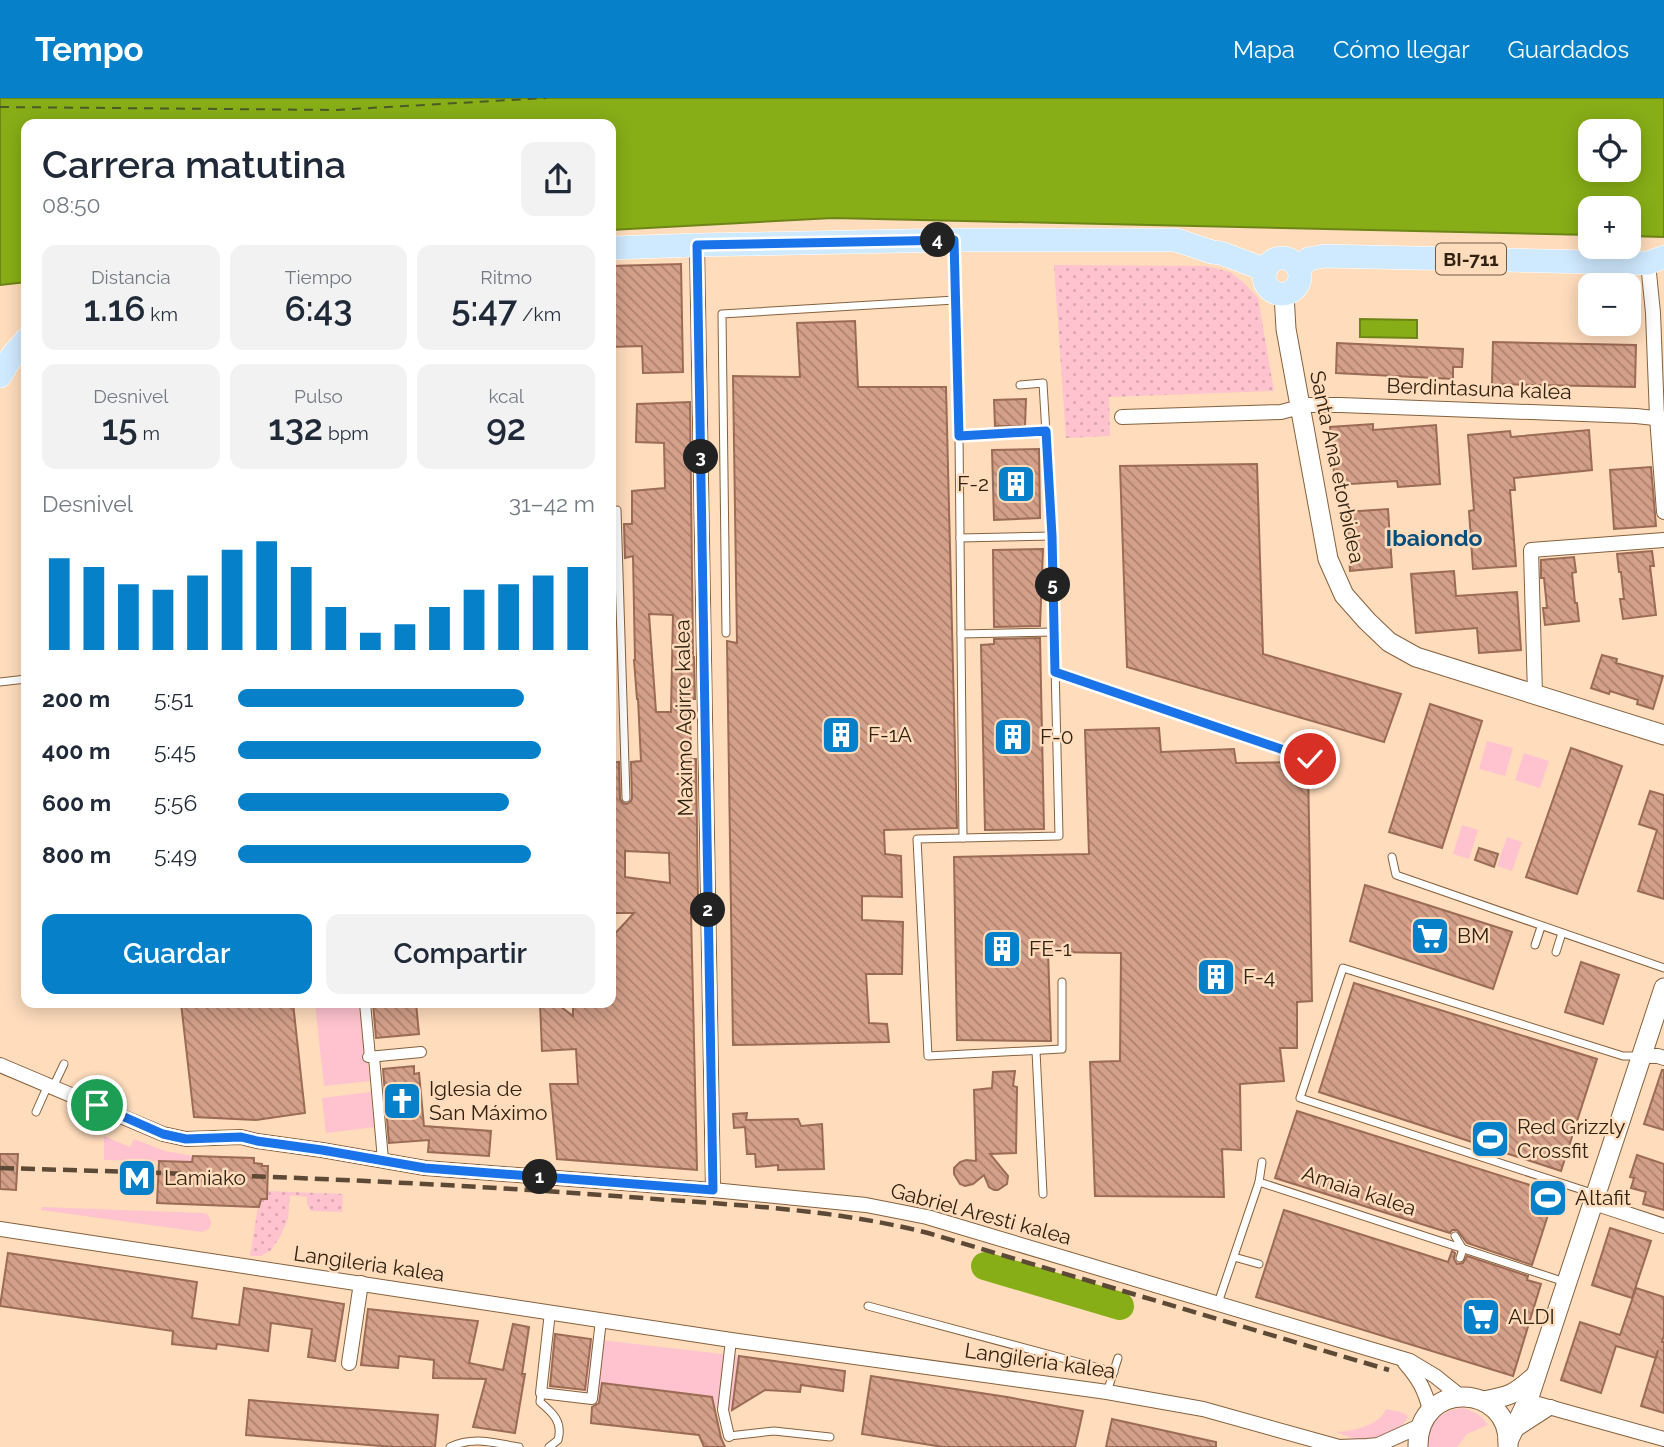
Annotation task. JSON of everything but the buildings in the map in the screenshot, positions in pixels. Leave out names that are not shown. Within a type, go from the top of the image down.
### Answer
[{"type":"main road","points":[[616,248],[954,240],[1176,240],[1265,270]]},
{"type":"main road","name":"BI-711","points":[[1299,270],[1308,259],[1325,256],[1659,262]]},
{"type":"main road","points":[[1285,258],[1293,262],[1299,270],[1298,285],[1284,294],[1268,287],[1265,282],[1265,270],[1275,260],[1285,258]]},
{"type":"main road","points":[[0,376],[21,346]]},
{"type":"street","name":"Maximo Agirre kalea","points":[[697,245],[713,1190]]},
{"type":"street","points":[[1659,262],[1653,313],[1661,418],[1664,512]]},
{"type":"street","name":"Santa Ana etorbidea","points":[[1284,294],[1286,328],[1328,559],[1344,595],[1389,642],[1416,657],[1664,735]]},
{"type":"street","name":"Berdintasuna kalea","points":[[1122,417],[1281,412],[1308,405],[1340,405],[1661,418]]},
{"type":"street","points":[[1535,695],[1531,550],[1664,540]]},
{"type":"street","points":[[1508,1435],[1524,1409],[1536,1375],[1664,988]]},
{"type":"street","points":[[366,1008],[383,1160]]},
{"type":"street","points":[[371,1057],[421,1052]]},
{"type":"street","points":[[1642,1056],[1664,1058]]},
{"type":"street","name":"Gabriel Aresti kalea","points":[[0,1065],[163,1134],[186,1139],[241,1137],[425,1168],[713,1190],[866,1205],[928,1217],[1410,1361],[1460,1396]]},
{"type":"street","points":[[1595,1198],[1664,1226]]},
{"type":"street","name":"Langileria kalea","points":[[0,1229],[731,1340],[1107,1392],[1203,1409],[1338,1447],[1378,1444],[1425,1418]]},
{"type":"street","points":[[349,1363],[361,1283]]},
{"type":"street","points":[[550,1312],[541,1393],[592,1399],[601,1320]]},
{"type":"street","points":[[729,1436],[723,1410],[731,1340]]},
{"type":"street","points":[[1395,1356],[1416,1376],[1426,1393],[1425,1418],[1418,1436],[1418,1447]]},
{"type":"street","points":[[1483,1401],[1511,1395],[1536,1375]]},
{"type":"street","points":[[1536,1375],[1539,1390],[1551,1407]]},
{"type":"street","points":[[1425,1418],[1449,1398],[1472,1397],[1497,1411],[1508,1435]]},
{"type":"street","points":[[1524,1409],[1538,1404],[1664,1439]]},
{"type":"street","points":[[1508,1435],[1551,1407]]},
{"type":"lane","points":[[954,240],[963,838]]},
{"type":"lane","points":[[726,633],[722,314],[955,300]]},
{"type":"lane","points":[[1020,385],[1043,383],[1052,536],[1059,836],[917,839],[928,1056],[1062,1049],[1062,982]]},
{"type":"lane","points":[[959,436],[1046,431]]},
{"type":"lane","points":[[617,510],[626,798]]},
{"type":"lane","points":[[960,538],[1052,536]]},
{"type":"lane","points":[[961,634],[1054,632]]},
{"type":"lane","points":[[1055,672],[1310,759]]},
{"type":"lane","points":[[0,682],[21,680]]},
{"type":"lane","points":[[1392,857],[1396,875],[1664,968]]},
{"type":"lane","points":[[1535,944],[1541,927]]},
{"type":"lane","points":[[1556,952],[1562,933]]},
{"type":"lane","points":[[1595,1198],[1300,1098],[1343,968],[1623,1056],[1642,1056]]},
{"type":"lane","points":[[1035,1051],[1043,1194]]},
{"type":"lane","points":[[36,1112],[64,1065]]},
{"type":"lane","points":[[1218,1303],[1259,1182],[1262,1163]]},
{"type":"lane","name":"Amaia kalea","points":[[1259,1182],[1568,1283]]},
{"type":"lane","points":[[1455,1236],[1463,1249],[1460,1258]]},
{"type":"lane","points":[[1234,1257],[1259,1264]]},
{"type":"lane","points":[[868,1306],[1114,1372]]},
{"type":"lane","points":[[1107,1392],[1118,1358]]},
{"type":"lane","points":[[541,1393],[540,1402],[552,1412],[560,1427],[558,1440],[548,1447]]},
{"type":"lane","points":[[729,1436],[774,1431],[830,1437]]},
{"type":"lane","points":[[450,1447],[472,1440],[519,1447]]},
{"type":"shaded area","points":[[0,98],[1664,98],[1664,237],[1641,236],[1641,196],[1578,196],[1578,235],[833,218],[616,230],[616,119],[21,119],[21,283],[0,285]]},
{"type":"shaded area","points":[[1054,265],[1206,266],[1230,272],[1258,298],[1274,391],[1109,397],[1110,436],[1066,438]]},
{"type":"shaded area","points":[[1360,319],[1417,320],[1417,338],[1360,337]]},
{"type":"shaded area","points":[[1487,741],[1513,748],[1505,776],[1479,769]]},
{"type":"shaded area","points":[[1524,753],[1549,761],[1540,788],[1515,780]]},
{"type":"shaded area","points":[[1462,825],[1478,830],[1469,859],[1453,854]]},
{"type":"shaded area","points":[[1507,837],[1522,842],[1512,871],[1497,866]]},
{"type":"shaded area","points":[[316,1008],[362,1008],[370,1081],[324,1086]]},
{"type":"shaded area","points":[[371,1092],[375,1127],[326,1133],[322,1098]]},
{"type":"shaded area","points":[[104,1136],[130,1147],[134,1139],[165,1151],[193,1156],[192,1162],[104,1160]]},
{"type":"shaded area","points":[[267,1191],[343,1194],[342,1212],[311,1211],[307,1197],[290,1195],[288,1219],[280,1237],[271,1250],[261,1256],[250,1256],[259,1201],[267,1199]]},
{"type":"shaded area","points":[[42,1207],[202,1213],[207,1214],[211,1223],[209,1229],[202,1232],[41,1210]]},
{"type":"shaded area","points":[[592,1339],[739,1356],[732,1410],[715,1408],[712,1397],[608,1384],[606,1396],[585,1394]]},
{"type":"shaded area","points":[[1463,1408],[1477,1414],[1488,1425],[1467,1434],[1457,1447],[1428,1447],[1429,1431],[1436,1420],[1441,1415]]},
{"type":"shaded area","points":[[1386,1409],[1404,1413],[1408,1417],[1400,1427],[1389,1434],[1364,1440],[1336,1432],[1357,1429],[1372,1423],[1383,1415]]},
{"type":"waterway","points":[[985,1266],[1120,1306]]},
{"type":"ferry route","points":[[0,107],[335,110],[546,98]]},
{"type":"railway","points":[[0,1168],[394,1182],[551,1191],[742,1205],[854,1218],[928,1233],[1389,1370]]},
{"type":"place","name":"F-2","points":[[1016,484]]},
{"type":"place","name":"F-1A","points":[[841,735]]},
{"type":"place","name":"F-0","points":[[1013,737]]},
{"type":"place","name":"BM","points":[[1430,936]]},
{"type":"place","name":"FE-1","points":[[1002,949]]},
{"type":"place","name":"F-4","points":[[1216,977]]},
{"type":"place","name":"Iglesia de San Máximo","points":[[402,1101]]},
{"type":"place","name":"Red Grizzly Crossfit","points":[[1490,1139]]},
{"type":"place","name":"Lamiako","points":[[137,1178]]},
{"type":"place","name":"Altafit","points":[[1548,1198]]},
{"type":"place","name":"ALDI","points":[[1481,1317]]},
{"type":"district","name":"Ibaiondo","points":[[1434,538]]},
{"type":"route","points":[[97,1105],[163,1134],[186,1139],[241,1137],[425,1168],[713,1190],[697,245],[954,240],[959,436],[1046,431],[1055,672],[1310,759]]}]
